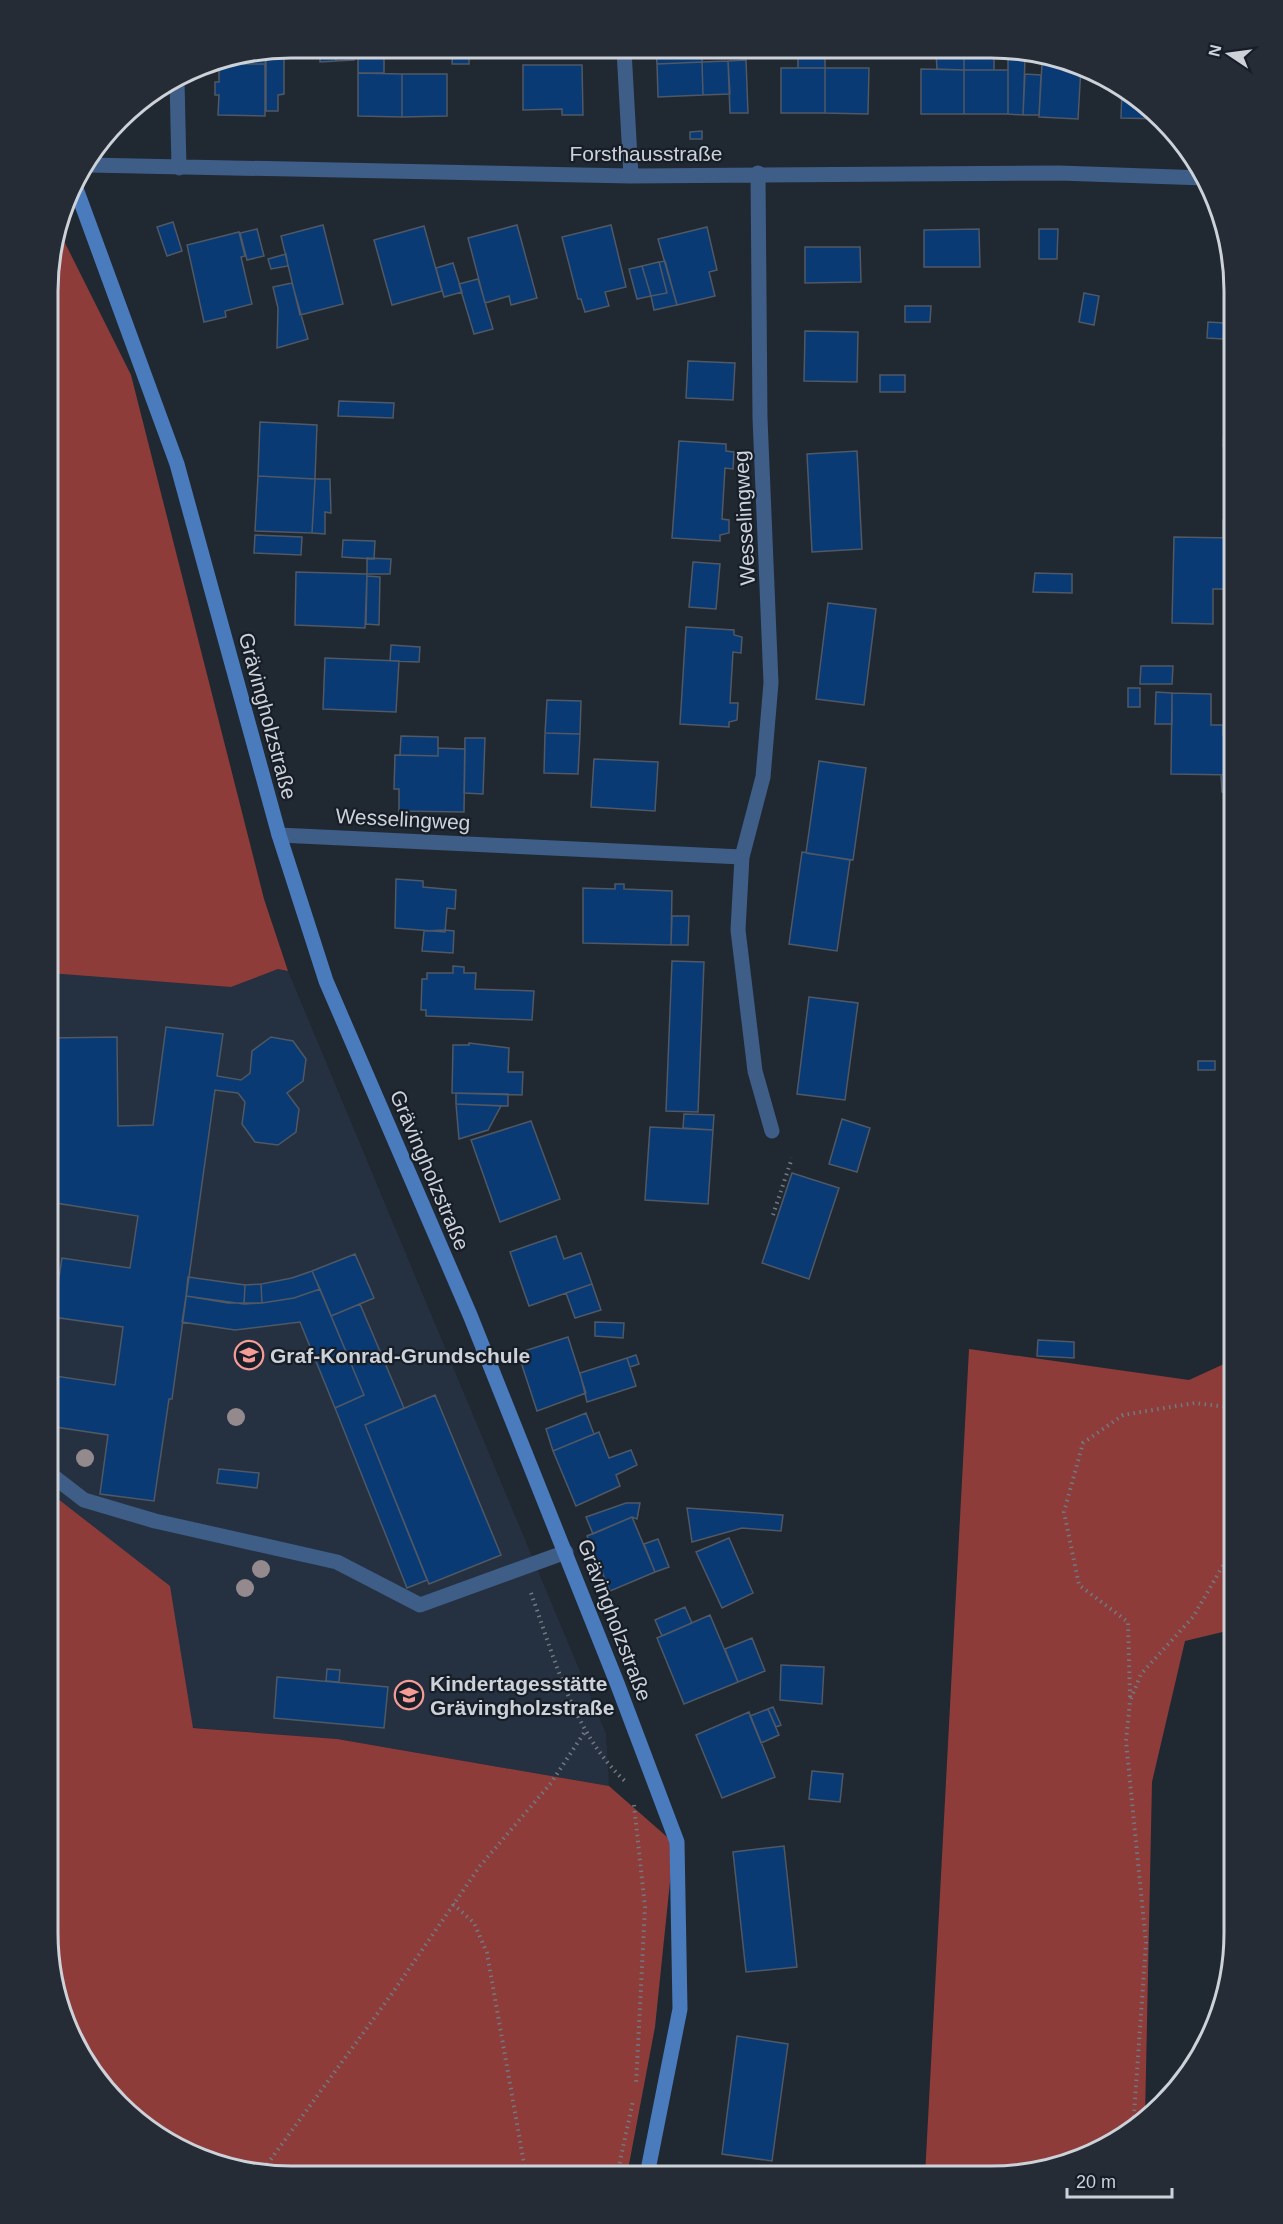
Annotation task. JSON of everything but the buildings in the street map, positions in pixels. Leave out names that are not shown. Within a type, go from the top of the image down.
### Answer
[{"type":"main road","name":"Grävingholzstraße","points":[[79,197],[177,465],[279,835],[326,981],[470,1315],[566,1552],[677,1842],[680,2009],[649,2166]]},
{"type":"street","points":[[625,58],[632,176]]},
{"type":"street","points":[[177,89],[179,168]]},
{"type":"street","name":"Forsthausstraße","points":[[96,165],[632,176],[758,173],[1059,173],[1194,178]]},
{"type":"street","name":"Wesselingweg","points":[[758,173],[760,418],[771,683],[763,777],[742,857],[738,930],[755,1071],[772,1131]]},
{"type":"street","name":"Wesselingweg","points":[[279,835],[742,857]]},
{"type":"street","points":[[58,1480],[84,1500],[155,1521],[337,1562],[420,1605],[566,1552]]},
{"type":"path","points":[[773,1215],[792,1158]]},
{"type":"path","points":[[1134,2116],[1146,1943],[1126,1741],[1130,1701],[1128,1622],[1079,1585],[1064,1512],[1083,1443],[1123,1415],[1195,1403],[1224,1407]]},
{"type":"path","points":[[1130,1701],[1141,1674],[1193,1617],[1224,1564]]},
{"type":"path","points":[[523,1569],[554,1655],[586,1730],[601,1758],[631,1787]]},
{"type":"path","points":[[267,2164],[480,1866],[551,1784],[586,1730]]},
{"type":"path","points":[[619,2166],[636,2083],[641,2015],[645,1907],[633,1798]]},
{"type":"path","points":[[453,1905],[474,1923],[487,1953],[524,2166]]},
{"type":"shaded area","points":[[64,241],[131,375],[264,899],[288,971],[278,969],[231,987],[58,974],[58,292]]},
{"type":"shaded area","name":"Graf-Konrad-Grundschule","points":[[278,969],[288,971],[606,1734],[609,1786],[337,1739],[134,1723],[58,1726],[58,974],[231,987]]},
{"type":"shaded area","points":[[969,1349],[1189,1380],[1224,1364],[1224,1632],[1185,1641],[1152,1782],[1145,2108],[1108,2134],[1081,2148],[1052,2158],[1007,2165],[926,2166]]},
{"type":"shaded area","points":[[58,1499],[170,1586],[193,1728],[337,1739],[609,1786],[674,1843],[655,2027],[629,2166],[292,2166],[261,2164],[231,2158],[202,2148],[162,2126],[138,2108],[116,2086],[90,2049],[76,2022],[66,1993],[60,1963],[58,1932]]},
{"type":"place","name":"Graf-Konrad-Grundschule","points":[[249,1355]]},
{"type":"place","name":"Kindertagesstätte Grävingholzstraße","points":[[409,1695]]}]
